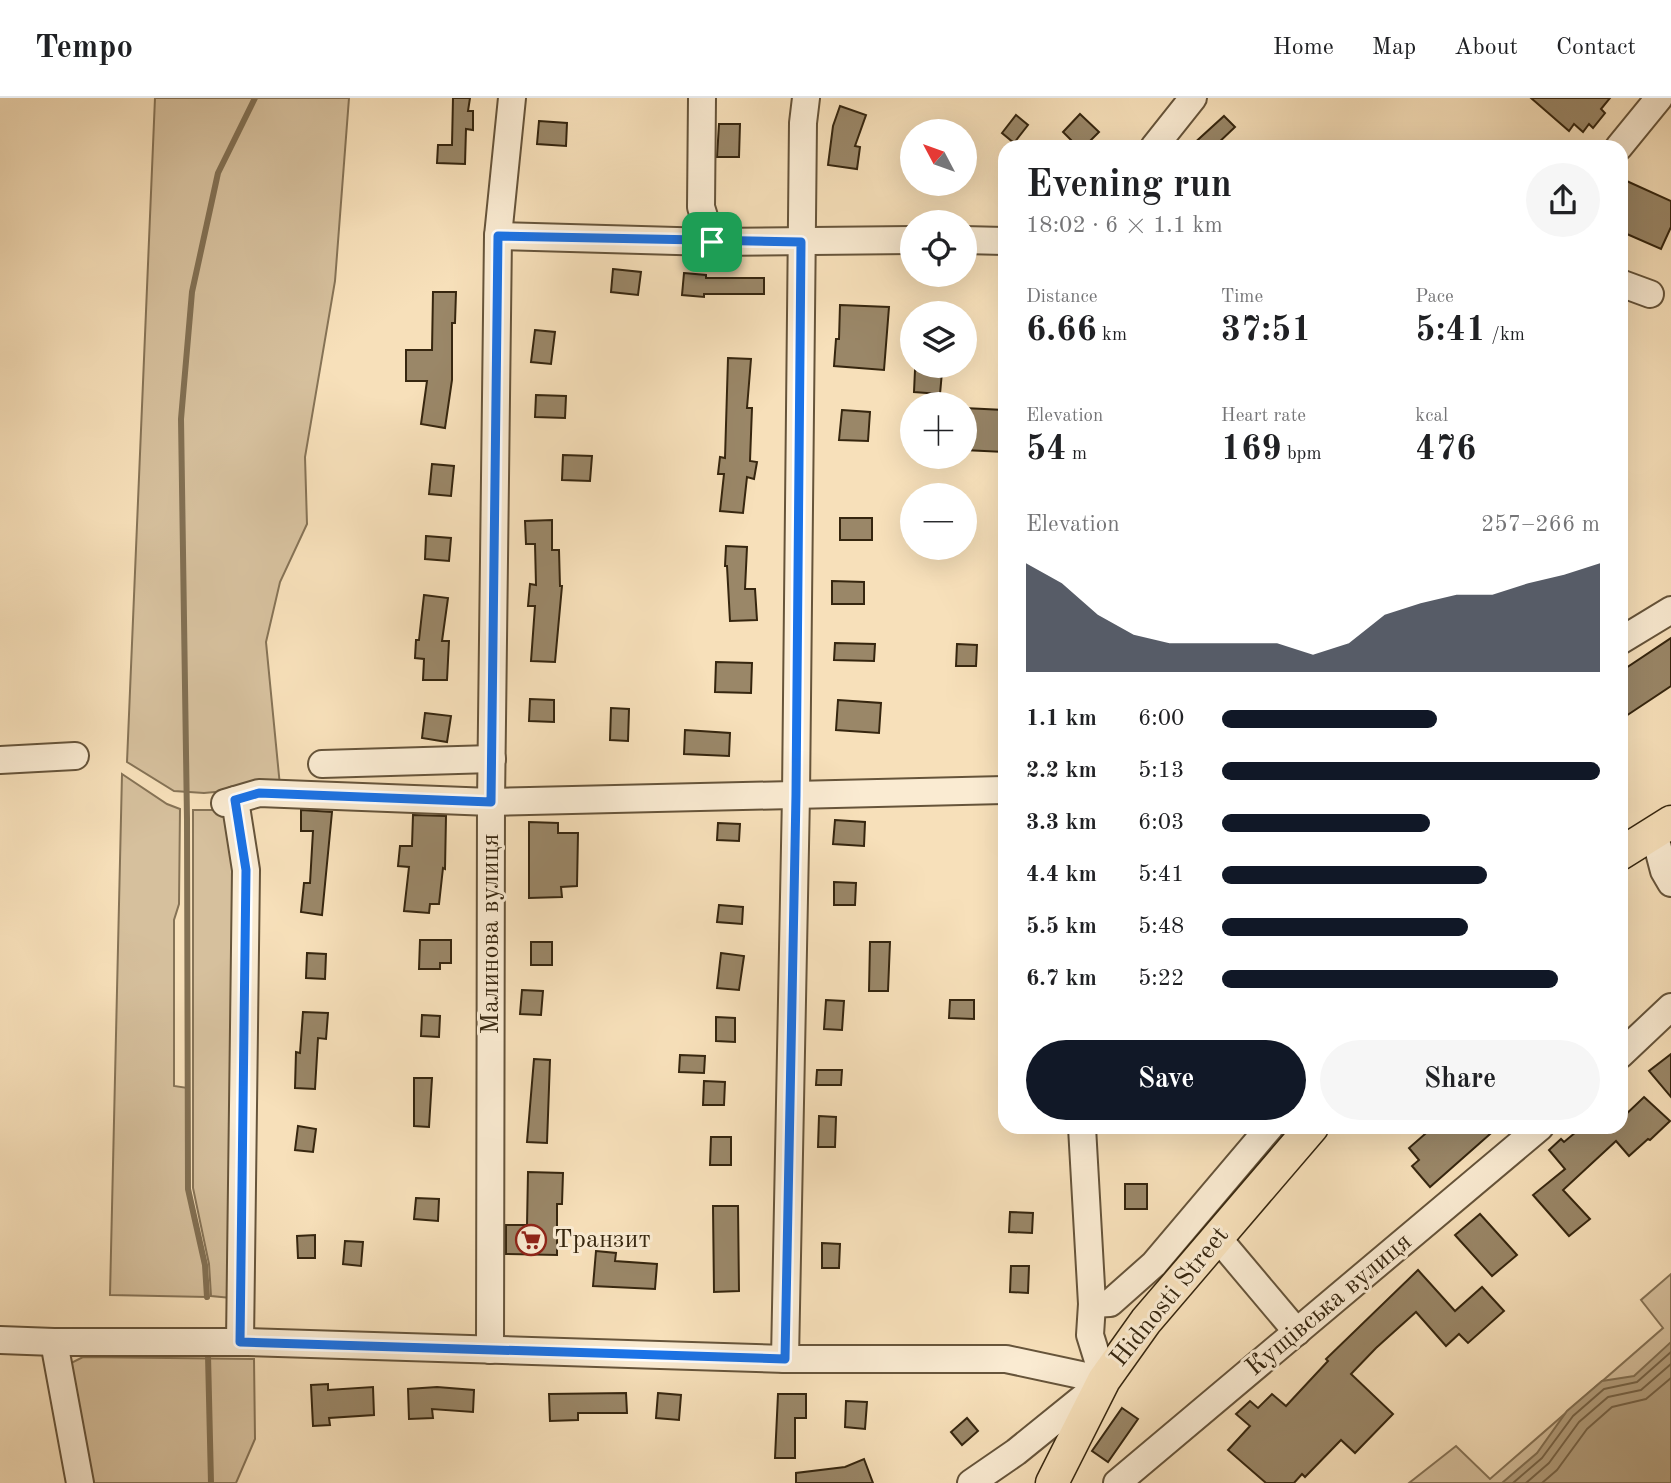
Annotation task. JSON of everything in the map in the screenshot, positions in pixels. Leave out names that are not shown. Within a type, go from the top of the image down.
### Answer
[{"type":"main road","points":[[1628,849],[1663,828]]},
{"type":"main road","name":"Hidnosti Street","points":[[1052,1483],[1104,1380],[1146,1321],[1306,1134]]},
{"type":"street","name":"Малинова вулиця","points":[[490,1350],[491,802],[498,236],[512,98]]},
{"type":"street","points":[[702,98],[701,207],[712,242]]},
{"type":"street","points":[[785,1359],[796,795],[801,242],[803,123],[806,98]]},
{"type":"street","points":[[1160,140],[1193,98]]},
{"type":"street","points":[[1625,140],[1657,99]]},
{"type":"street","points":[[498,236],[712,242],[900,240]]},
{"type":"street","points":[[977,240],[998,241]]},
{"type":"street","points":[[1628,286],[1650,294]]},
{"type":"street","points":[[1628,636],[1671,610]]},
{"type":"street","points":[[0,760],[75,756]]},
{"type":"street","points":[[322,764],[492,759]]},
{"type":"street","points":[[244,1342],[246,870],[230,802],[259,793],[491,802],[998,790]]},
{"type":"street","points":[[1663,828],[1664,871],[1671,883]]},
{"type":"street","points":[[1628,1047],[1671,1007]]},
{"type":"street","points":[[1082,1134],[1092,1304],[1090,1335],[1104,1380]]},
{"type":"street","points":[[1092,1304],[1110,1303],[1154,1264],[1264,1134]]},
{"type":"street","name":"Кущівська вулиця","points":[[1117,1483],[1532,1134]]},
{"type":"street","points":[[1217,1237],[1297,1332]]},
{"type":"street","points":[[0,1340],[244,1342],[785,1359],[1006,1359],[1104,1380]]},
{"type":"street","points":[[54,1342],[80,1483]]},
{"type":"street","points":[[971,1483],[1016,1452],[1104,1380]]},
{"type":"shaded area","points":[[155,98],[349,98],[335,281],[305,457],[307,524],[280,582],[266,642],[280,786],[204,793],[174,791],[127,762]]},
{"type":"shaded area","points":[[122,774],[167,804],[180,809],[179,904],[174,920],[174,1086],[188,1088],[188,1189],[205,1265],[207,1297],[110,1295]]},
{"type":"shaded area","points":[[193,810],[228,810],[238,861],[231,1298],[211,1296],[209,1264],[193,1188]]},
{"type":"shaded area","points":[[1671,1274],[1671,1483],[1409,1483],[1456,1446],[1490,1479],[1663,1328],[1641,1300]]},
{"type":"shaded area","points":[[83,1357],[254,1359],[255,1439],[236,1483],[86,1483],[69,1364]]},
{"type":"water","points":[[1671,1342],[1671,1483],[1502,1483],[1537,1453],[1567,1411],[1602,1381],[1634,1376]]},
{"type":"building","points":[[453,98],[470,98],[468,111],[473,111],[473,130],[466,129],[465,164],[437,163],[438,145],[452,145]]},
{"type":"building","points":[[1531,98],[1610,98],[1601,109],[1605,113],[1593,128],[1589,124],[1583,132],[1574,124],[1569,131]]},
{"type":"building","points":[[840,106],[866,115],[855,146],[860,147],[857,169],[828,165],[833,126]]},
{"type":"building","points":[[1080,114],[1099,132],[1091,140],[1071,140],[1063,132]]},
{"type":"building","points":[[1016,115],[1028,125],[1016,140],[1010,140],[1002,133]]},
{"type":"building","points":[[1224,116],[1235,127],[1221,140],[1198,140]]},
{"type":"building","points":[[539,121],[567,123],[566,146],[537,144]]},
{"type":"building","points":[[719,124],[740,124],[739,157],[717,157]]},
{"type":"building","points":[[1628,182],[1671,201],[1671,227],[1661,249],[1628,235]]},
{"type":"building","points":[[613,269],[641,272],[638,295],[611,292]]},
{"type":"building","points":[[684,273],[706,275],[706,278],[764,278],[764,294],[704,294],[704,297],[682,295]]},
{"type":"building","points":[[433,292],[456,292],[455,323],[452,323],[452,380],[445,428],[421,424],[427,381],[406,381],[406,350],[432,350]]},
{"type":"building","points":[[840,305],[889,307],[884,370],[834,366],[836,339],[839,339]]},
{"type":"building","points":[[535,330],[555,332],[551,364],[531,362]]},
{"type":"building","points":[[728,358],[751,359],[747,408],[752,408],[750,461],[757,462],[754,479],[747,477],[743,513],[720,511],[724,474],[718,474],[720,457],[725,458]]},
{"type":"building","points":[[915,378],[941,378],[940,392],[914,392]]},
{"type":"building","points":[[536,395],[566,396],[565,418],[535,417]]},
{"type":"building","points":[[977,409],[998,410],[998,452],[977,451]]},
{"type":"building","points":[[842,410],[870,412],[868,441],[839,440]]},
{"type":"building","points":[[563,455],[592,456],[590,481],[562,480]]},
{"type":"building","points":[[432,464],[454,466],[451,496],[429,494]]},
{"type":"building","points":[[840,518],[872,518],[872,540],[840,540]]},
{"type":"building","points":[[552,520],[552,550],[559,550],[562,586],[555,662],[531,661],[535,606],[528,606],[530,584],[536,585],[535,544],[526,544],[525,521]]},
{"type":"building","points":[[426,536],[451,538],[449,561],[425,559]]},
{"type":"building","points":[[726,546],[747,547],[745,589],[755,589],[757,620],[730,621]]},
{"type":"building","points":[[832,581],[864,582],[864,604],[832,604]]},
{"type":"building","points":[[424,595],[448,598],[442,641],[449,641],[447,680],[423,680],[424,659],[415,658]]},
{"type":"building","points":[[1671,638],[1671,686],[1628,715],[1628,667]]},
{"type":"building","points":[[835,643],[875,644],[874,661],[834,660]]},
{"type":"building","points":[[957,644],[977,645],[976,666],[956,666]]},
{"type":"building","points":[[716,662],[752,663],[751,693],[715,692]]},
{"type":"building","points":[[530,699],[554,700],[554,722],[529,721]]},
{"type":"building","points":[[838,700],[881,703],[879,733],[836,730]]},
{"type":"building","points":[[611,708],[629,709],[628,741],[610,740]]},
{"type":"building","points":[[425,713],[451,716],[447,742],[422,738]]},
{"type":"building","points":[[685,730],[730,733],[729,756],[684,754]]},
{"type":"building","points":[[301,810],[332,812],[322,915],[301,912],[304,883],[310,883],[313,831],[301,831]]},
{"type":"building","points":[[413,815],[446,816],[445,869],[443,868],[439,904],[430,904],[429,913],[404,911],[409,867],[398,866],[400,846],[412,846]]},
{"type":"building","points":[[835,820],[865,822],[864,846],[833,844]]},
{"type":"building","points":[[529,822],[558,823],[558,833],[578,833],[577,886],[561,887],[562,897],[529,898]]},
{"type":"building","points":[[718,823],[740,824],[739,841],[717,840]]},
{"type":"building","points":[[834,882],[856,883],[855,905],[834,905]]},
{"type":"building","points":[[719,905],[743,907],[742,924],[717,922]]},
{"type":"building","points":[[420,940],[451,940],[451,963],[440,963],[440,969],[419,969]]},
{"type":"building","points":[[531,942],[552,942],[552,965],[531,965]]},
{"type":"building","points":[[870,942],[890,942],[888,991],[869,991]]},
{"type":"building","points":[[307,953],[326,954],[325,979],[306,978]]},
{"type":"building","points":[[721,953],[744,956],[739,990],[717,988]]},
{"type":"building","points":[[522,990],[543,991],[541,1015],[520,1014]]},
{"type":"building","points":[[826,1000],[844,1001],[842,1030],[824,1029]]},
{"type":"building","points":[[950,1000],[974,1000],[974,1019],[949,1018]]},
{"type":"building","points":[[303,1012],[328,1013],[326,1039],[318,1038],[315,1089],[295,1088],[296,1052],[300,1053]]},
{"type":"building","points":[[422,1015],[440,1016],[439,1037],[421,1036]]},
{"type":"building","points":[[716,1017],[735,1018],[735,1042],[716,1041]]},
{"type":"building","points":[[1671,1054],[1671,1097],[1649,1071]]},
{"type":"building","points":[[680,1055],[705,1056],[704,1073],[679,1072]]},
{"type":"building","points":[[534,1059],[550,1060],[547,1143],[527,1142]]},
{"type":"building","points":[[817,1070],[842,1070],[841,1085],[816,1085]]},
{"type":"building","points":[[414,1078],[432,1078],[429,1127],[414,1126]]},
{"type":"building","points":[[704,1081],[725,1082],[724,1105],[703,1105]]},
{"type":"building","points":[[1644,1097],[1670,1121],[1629,1156],[1616,1141],[1563,1190],[1590,1219],[1569,1236],[1533,1195],[1565,1169],[1549,1150],[1561,1139],[1564,1142],[1574,1134],[1628,1134],[1628,1112]]},
{"type":"building","points":[[819,1116],[836,1117],[835,1147],[818,1147]]},
{"type":"building","points":[[298,1126],[316,1129],[313,1152],[295,1150]]},
{"type":"building","points":[[1425,1134],[1490,1134],[1430,1187],[1412,1166],[1419,1160],[1409,1148]]},
{"type":"building","points":[[711,1137],[731,1137],[731,1165],[710,1165]]},
{"type":"building","points":[[528,1172],[563,1173],[562,1204],[557,1204],[557,1255],[506,1254],[506,1225],[527,1225]]},
{"type":"building","points":[[1125,1184],[1147,1184],[1147,1209],[1125,1209]]},
{"type":"building","points":[[416,1198],[439,1199],[438,1221],[414,1219]]},
{"type":"building","points":[[713,1206],[738,1206],[739,1291],[714,1292]]},
{"type":"building","points":[[1010,1212],[1033,1213],[1032,1233],[1009,1232]]},
{"type":"building","points":[[1480,1214],[1517,1255],[1492,1276],[1455,1235]]},
{"type":"building","points":[[315,1235],[315,1258],[298,1258],[297,1236]]},
{"type":"building","points":[[345,1241],[363,1242],[361,1266],[343,1264]]},
{"type":"building","points":[[822,1243],[840,1244],[839,1268],[822,1268]]},
{"type":"building","points":[[596,1251],[616,1253],[615,1261],[657,1264],[655,1289],[593,1286]]},
{"type":"building","points":[[1011,1266],[1029,1266],[1028,1293],[1010,1292]]},
{"type":"building","points":[[1418,1270],[1455,1311],[1482,1287],[1504,1311],[1468,1343],[1459,1334],[1446,1346],[1416,1312],[1376,1348],[1351,1374],[1393,1414],[1355,1453],[1341,1440],[1305,1477],[1302,1474],[1294,1483],[1266,1483],[1228,1450],[1250,1426],[1236,1414],[1250,1401],[1258,1408],[1272,1394],[1286,1406],[1328,1361],[1326,1359]]},
{"type":"building","points":[[328,1384],[328,1390],[373,1387],[374,1415],[329,1418],[330,1425],[313,1426],[311,1385]]},
{"type":"building","points":[[437,1387],[474,1390],[473,1412],[432,1409],[433,1418],[409,1419],[408,1389]]},
{"type":"building","points":[[626,1393],[627,1413],[578,1413],[578,1420],[550,1421],[549,1394]]},
{"type":"building","points":[[658,1393],[681,1395],[679,1420],[656,1418]]},
{"type":"building","points":[[778,1394],[806,1394],[806,1418],[795,1418],[795,1458],[775,1458]]},
{"type":"building","points":[[846,1401],[867,1402],[865,1429],[845,1427]]},
{"type":"building","points":[[1122,1408],[1138,1419],[1108,1462],[1092,1451]]},
{"type":"building","points":[[967,1418],[978,1431],[962,1445],[951,1432]]},
{"type":"building","points":[[864,1459],[873,1483],[796,1483],[796,1473],[845,1467]]},
{"type":"waterway","points":[[207,1297],[205,1265],[188,1189],[187,819],[181,419],[192,292],[218,173],[255,98]]},
{"type":"waterway","points":[[208,1355],[211,1483]]},
{"type":"place","name":"Транзит","points":[[531,1240]]},
{"type":"route","points":[[498,236],[712,242],[801,242],[796,795],[785,1359],[240,1342],[246,870],[235,800],[259,793],[491,802],[498,236]]}]
